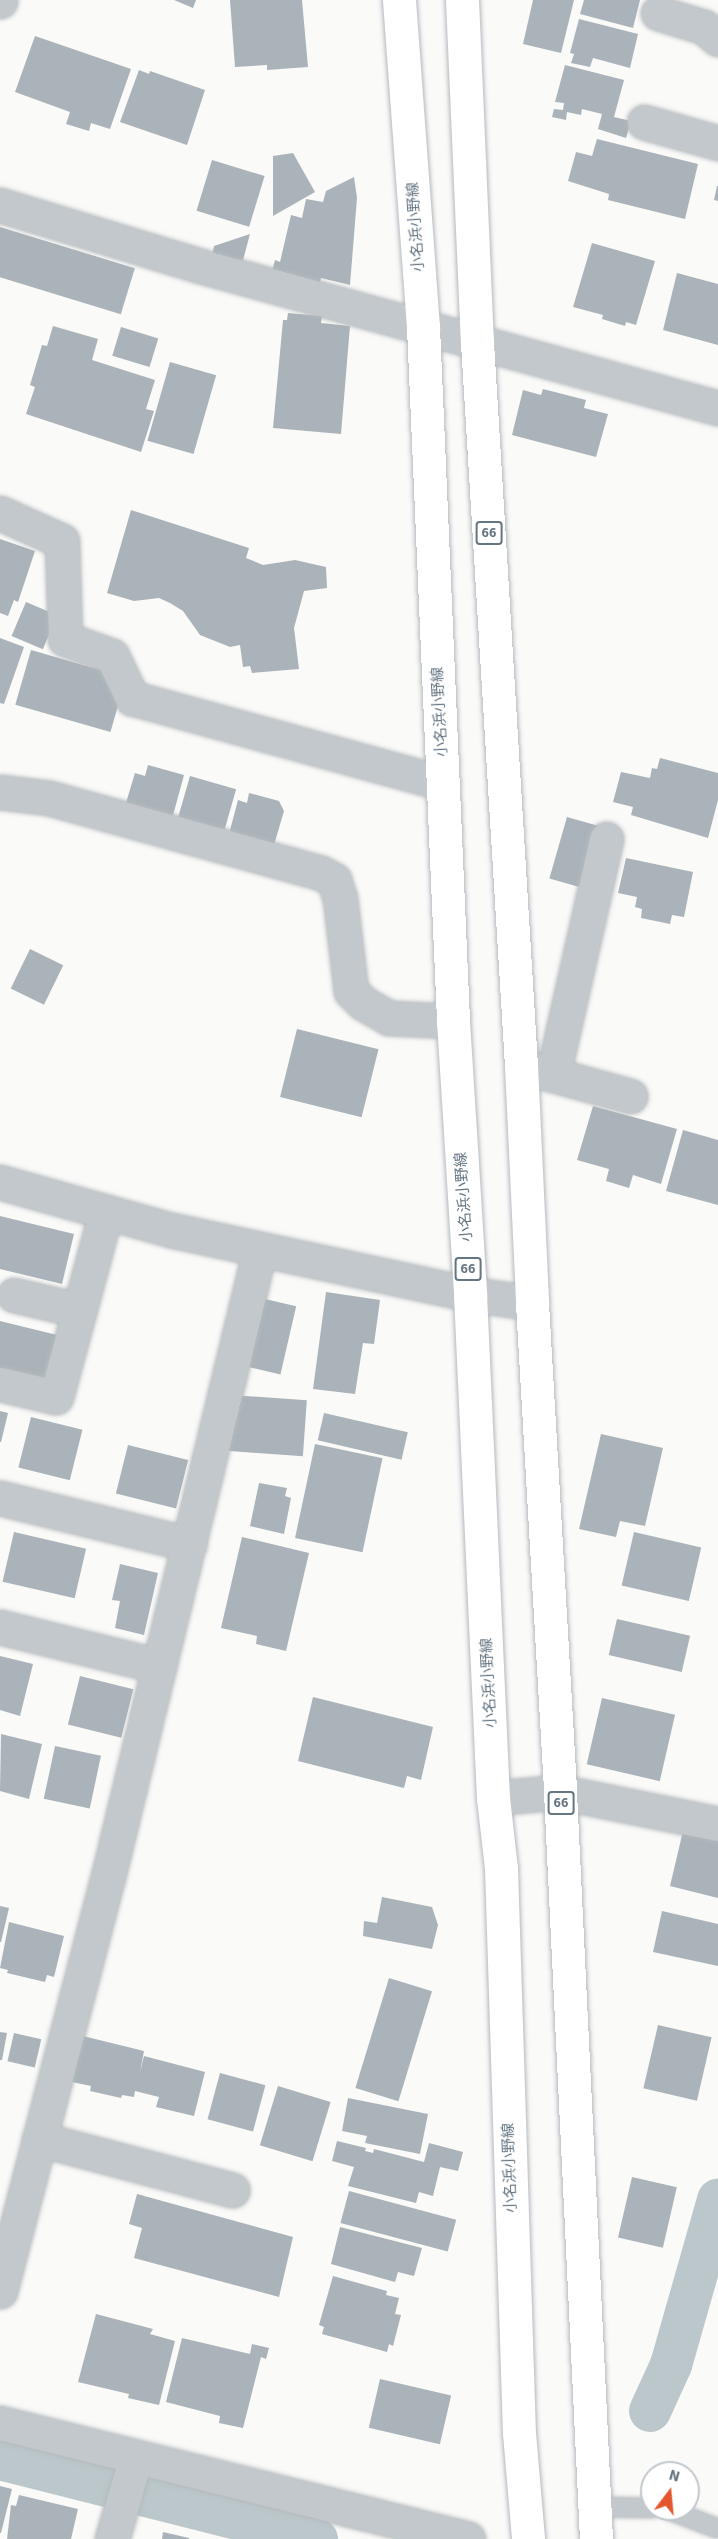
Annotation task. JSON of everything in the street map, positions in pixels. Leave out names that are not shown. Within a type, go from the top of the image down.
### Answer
[{"type":"main road","name":"小名浜小野線","points":[[399,0],[423,327],[453,1021],[470,1294],[493,1798],[501,1869],[520,2472],[528,2539]]},
{"type":"main road","name":"66","points":[[462,0],[477,342],[521,1066],[560,1792],[596,2539]]},
{"type":"street","points":[[658,13],[704,27],[718,39]]},
{"type":"street","points":[[644,122],[718,143]]},
{"type":"street","points":[[0,205],[196,265],[718,408]]},
{"type":"street","points":[[0,513],[62,541],[65,639],[112,657],[132,698],[443,783]]},
{"type":"street","points":[[0,792],[49,798],[321,873],[334,880],[340,898],[351,991],[363,1003],[389,1018],[453,1021]]},
{"type":"street","points":[[553,1075],[606,839]]},
{"type":"street","points":[[521,1066],[630,1096]]},
{"type":"street","points":[[0,1182],[171,1230],[470,1294],[532,1302]]},
{"type":"street","points":[[0,1384],[56,1397],[106,1212]]},
{"type":"street","points":[[0,2291],[108,1877],[260,1249]]},
{"type":"street","points":[[14,1295],[79,1311]]},
{"type":"street","points":[[0,1498],[189,1544]]},
{"type":"street","points":[[0,1627],[159,1666]]},
{"type":"street","points":[[493,1798],[560,1792],[718,1824]]},
{"type":"street","points":[[39,2139],[232,2190]]},
{"type":"street","points":[[0,2423],[133,2465],[468,2539]]},
{"type":"street","points":[[112,2539],[133,2465]]},
{"type":"lane","points":[[595,2507],[640,2508]]},
{"type":"lane","points":[[698,2521],[716,2528]]},
{"type":"building","points":[[174,0],[196,0],[193,8]]},
{"type":"building","points":[[230,0],[302,0],[308,67],[267,70],[267,65],[235,67]]},
{"type":"building","points":[[533,0],[574,0],[561,53],[523,44]]},
{"type":"building","points":[[584,0],[640,0],[633,28],[580,14]]},
{"type":"building","points":[[579,19],[638,34],[630,68],[593,58],[590,67],[571,63],[574,54],[570,53]]},
{"type":"building","points":[[35,36],[131,69],[110,129],[91,123],[89,131],[66,124],[70,112],[15,92]]},
{"type":"building","points":[[565,65],[624,80],[614,117],[631,121],[626,138],[598,129],[602,114],[582,109],[581,115],[567,112],[566,120],[552,117],[554,109],[563,110],[564,103],[555,102]]},
{"type":"building","points":[[139,70],[149,74],[150,71],[205,90],[187,145],[120,122]]},
{"type":"building","points":[[597,139],[698,164],[685,219],[608,200],[609,194],[568,181],[576,152],[592,156]]},
{"type":"building","points":[[293,153],[315,192],[273,216],[273,156]]},
{"type":"building","points":[[212,160],[265,176],[249,227],[197,211]]},
{"type":"building","points":[[354,177],[357,198],[350,285],[321,278],[320,282],[272,271],[275,260],[280,262],[291,215],[302,218],[306,199],[323,202],[326,191]]},
{"type":"building","points":[[718,186],[718,201],[714,200]]},
{"type":"building","points":[[0,227],[135,268],[121,314],[0,277]]},
{"type":"building","points":[[250,234],[242,264],[212,256],[214,246]]},
{"type":"building","points":[[592,243],[655,261],[636,325],[626,322],[625,326],[602,319],[603,315],[573,307]]},
{"type":"building","points":[[677,273],[718,284],[718,345],[663,330]]},
{"type":"building","points":[[288,313],[322,316],[321,323],[350,326],[341,434],[273,428],[283,320],[287,320]]},
{"type":"building","points":[[53,326],[98,339],[92,360],[155,380],[146,409],[154,411],[141,452],[26,414],[35,387],[30,385],[42,345],[47,346]]},
{"type":"building","points":[[121,327],[158,338],[150,367],[112,356]]},
{"type":"building","points":[[170,362],[216,375],[194,454],[147,441]]},
{"type":"building","points":[[543,389],[586,400],[584,408],[608,414],[596,457],[512,435],[523,390],[541,395]]},
{"type":"building","points":[[131,510],[249,548],[246,558],[263,565],[295,560],[326,567],[327,588],[304,591],[294,628],[299,669],[252,673],[250,666],[243,667],[240,645],[230,647],[200,635],[183,611],[170,603],[159,598],[134,601],[107,593]]},
{"type":"building","points":[[0,539],[35,551],[18,602],[14,600],[8,616],[0,613]]},
{"type":"building","points":[[26,602],[57,615],[43,649],[12,636]]},
{"type":"building","points":[[0,638],[24,647],[4,704],[0,703]]},
{"type":"building","points":[[31,650],[126,677],[110,732],[15,705]]},
{"type":"building","points":[[660,758],[718,773],[718,800],[708,838],[631,815],[633,807],[613,802],[621,772],[650,778],[652,768],[657,769]]},
{"type":"building","points":[[148,765],[184,775],[172,819],[125,806],[135,773],[145,776]]},
{"type":"building","points":[[190,776],[236,789],[223,833],[177,820]]},
{"type":"building","points":[[249,793],[279,801],[284,811],[274,845],[229,834],[238,800],[247,803]]},
{"type":"building","points":[[567,817],[599,826],[581,888],[549,879]]},
{"type":"building","points":[[626,858],[693,872],[684,917],[672,915],[670,924],[641,918],[642,909],[635,907],[637,897],[618,893]]},
{"type":"building","points":[[30,949],[63,965],[44,1005],[11,989]]},
{"type":"building","points":[[297,1029],[379,1049],[362,1117],[280,1097]]},
{"type":"building","points":[[593,1106],[677,1129],[661,1184],[633,1175],[629,1188],[606,1181],[609,1169],[577,1160]]},
{"type":"building","points":[[683,1130],[718,1140],[718,1205],[666,1191]]},
{"type":"building","points":[[0,1216],[74,1234],[62,1284],[0,1269]]},
{"type":"building","points":[[326,1292],[380,1300],[374,1344],[363,1343],[355,1394],[313,1389]]},
{"type":"building","points":[[265,1299],[296,1306],[280,1374],[249,1367]]},
{"type":"building","points":[[0,1321],[61,1336],[50,1382],[0,1370]]},
{"type":"building","points":[[231,1395],[307,1400],[303,1456],[227,1451]]},
{"type":"building","points":[[0,1411],[8,1413],[1,1442],[0,1442]]},
{"type":"building","points":[[324,1413],[408,1432],[401,1460],[318,1440]]},
{"type":"building","points":[[31,1417],[82,1430],[70,1480],[18,1467]]},
{"type":"building","points":[[601,1434],[663,1448],[645,1526],[620,1521],[616,1537],[579,1529]]},
{"type":"building","points":[[315,1444],[382,1458],[363,1552],[295,1538]]},
{"type":"building","points":[[128,1445],[188,1460],[176,1509],[116,1494]]},
{"type":"building","points":[[259,1483],[287,1488],[285,1496],[291,1498],[284,1534],[250,1526]]},
{"type":"building","points":[[14,1532],[86,1549],[75,1598],[3,1582]]},
{"type":"building","points":[[634,1532],[701,1548],[689,1601],[622,1586]]},
{"type":"building","points":[[242,1537],[309,1553],[286,1651],[256,1644],[257,1636],[221,1628]]},
{"type":"building","points":[[120,1564],[158,1573],[144,1635],[115,1628],[120,1601],[112,1600]]},
{"type":"building","points":[[617,1619],[690,1636],[682,1672],[609,1655]]},
{"type":"building","points":[[0,1656],[33,1664],[20,1716],[0,1710]]},
{"type":"building","points":[[80,1676],[133,1689],[121,1738],[68,1725]]},
{"type":"building","points":[[313,1697],[433,1727],[421,1780],[407,1776],[404,1788],[298,1761]]},
{"type":"building","points":[[602,1698],[675,1715],[660,1781],[587,1764]]},
{"type":"building","points":[[1,1734],[42,1744],[29,1799],[0,1791]]},
{"type":"building","points":[[55,1746],[101,1756],[90,1809],[44,1799]]},
{"type":"building","points":[[683,1831],[718,1839],[718,1898],[670,1886]]},
{"type":"building","points":[[382,1897],[432,1907],[438,1925],[432,1949],[363,1936],[364,1921],[377,1923]]},
{"type":"building","points":[[0,1906],[9,1908],[1,1942],[0,1942]]},
{"type":"building","points":[[662,1911],[718,1924],[718,1966],[653,1952]]},
{"type":"building","points":[[9,1922],[64,1936],[54,1977],[47,1975],[45,1982],[7,1973],[8,1970],[0,1968]]},
{"type":"building","points":[[389,1978],[432,1991],[398,2101],[355,2088]]},
{"type":"building","points":[[658,2025],[712,2037],[697,2101],[643,2088]]},
{"type":"building","points":[[0,2032],[7,2033],[2,2060],[0,2060]]},
{"type":"building","points":[[14,2033],[41,2039],[35,2068],[7,2061]]},
{"type":"building","points":[[83,2036],[144,2051],[140,2072],[144,2056],[205,2072],[194,2116],[156,2107],[159,2097],[135,2091],[134,2097],[122,2095],[121,2098],[90,2091],[91,2086],[72,2082]]},
{"type":"building","points":[[220,2073],[265,2085],[253,2132],[208,2119]]},
{"type":"building","points":[[278,2086],[331,2102],[312,2161],[260,2145]]},
{"type":"building","points":[[348,2098],[428,2114],[420,2154],[365,2143],[367,2136],[342,2131]]},
{"type":"building","points":[[337,2141],[366,2148],[365,2151],[373,2153],[374,2149],[424,2162],[429,2143],[463,2152],[458,2171],[440,2167],[433,2196],[419,2192],[416,2203],[348,2186],[354,2167],[332,2161]]},
{"type":"building","points":[[632,2177],[677,2187],[663,2248],[618,2237]]},
{"type":"building","points":[[349,2191],[456,2220],[448,2252],[340,2223]]},
{"type":"building","points":[[137,2194],[293,2237],[279,2297],[134,2258],[142,2228],[129,2224]]},
{"type":"building","points":[[340,2227],[422,2248],[414,2276],[398,2272],[395,2282],[331,2264]]},
{"type":"building","points":[[333,2276],[387,2291],[386,2295],[399,2298],[395,2314],[401,2315],[393,2346],[389,2344],[387,2352],[322,2334],[324,2327],[319,2325]]},
{"type":"building","points":[[96,2314],[153,2329],[150,2334],[175,2341],[159,2405],[128,2398],[129,2394],[78,2382]]},
{"type":"building","points":[[182,2338],[250,2354],[252,2344],[269,2348],[266,2359],[261,2357],[243,2428],[219,2423],[220,2416],[166,2402]]},
{"type":"building","points":[[380,2379],[451,2395],[440,2444],[369,2428]]},
{"type":"building","points":[[0,2486],[12,2489],[1,2533],[0,2533]]},
{"type":"building","points":[[19,2495],[78,2509],[71,2539],[7,2539],[11,2505],[16,2506]]},
{"type":"building","points":[[163,2532],[189,2538],[189,2539],[162,2539]]},
{"type":"waterway","points":[[650,2411],[671,2365],[718,2200]]},
{"type":"waterway","points":[[0,2459],[317,2539]]}]
